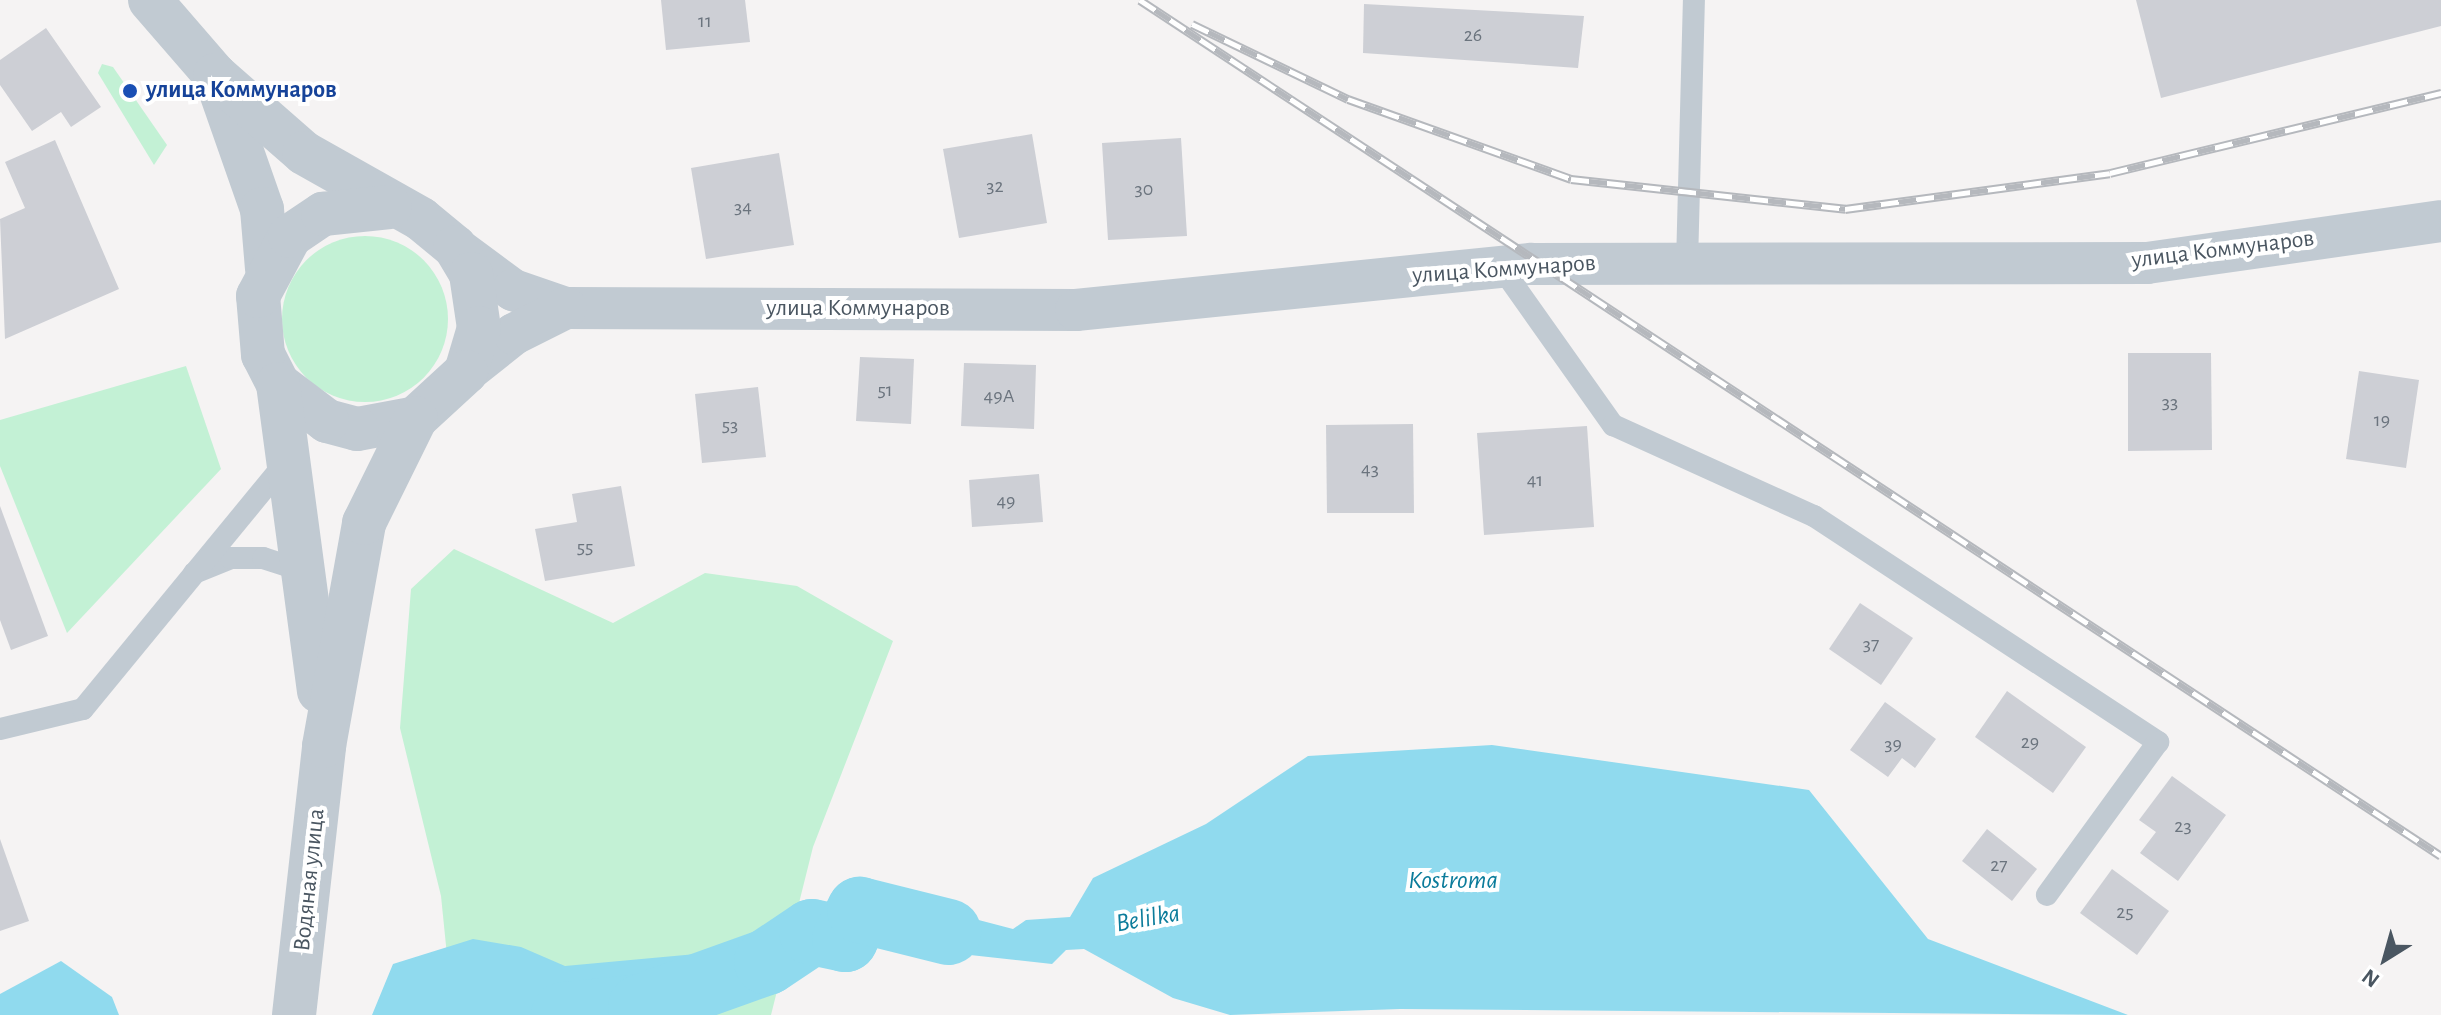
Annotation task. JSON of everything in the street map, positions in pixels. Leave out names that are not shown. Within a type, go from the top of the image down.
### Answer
[{"type":"street","points":[[150,0],[215,75],[304,153],[390,207],[421,219],[513,290],[566,308]]},
{"type":"street","points":[[215,75],[262,209],[267,269],[256,325],[278,384],[307,573],[324,746]]},
{"type":"street","points":[[267,269],[290,236],[323,214],[390,207]]},
{"type":"street","name":"улица Коммунаров","points":[[566,308],[1076,310],[1501,267],[2147,263],[2441,221]]},
{"type":"street","points":[[455,247],[478,296],[479,328],[466,372]]},
{"type":"street","points":[[324,746],[364,523],[416,418],[514,334],[566,308]]},
{"type":"street","points":[[278,384],[327,421],[357,429],[416,418]]},
{"type":"street","name":"Водяная улица","points":[[294,1015],[324,746]]},
{"type":"lane","points":[[1687,264],[1694,0]]},
{"type":"lane","points":[[1501,267],[1613,425],[1814,516],[2158,742],[2047,895]]},
{"type":"lane","points":[[0,729],[83,709],[289,458]]},
{"type":"lane","points":[[193,573],[231,558],[263,558],[307,573]]},
{"type":"green space","points":[[102,64],[113,67],[167,145],[154,165],[98,73]]},
{"type":"green space","points":[[365,236],[397,243],[423,261],[441,287],[448,319],[441,351],[423,377],[397,395],[365,402],[333,395],[307,377],[289,351],[282,319],[289,287],[307,261],[333,243]]},
{"type":"green space","points":[[186,366],[221,469],[67,633],[0,466],[0,420]]},
{"type":"green space","points":[[454,549],[613,623],[705,573],[797,586],[893,641],[813,847],[771,1015],[453,1015],[441,896],[400,728],[411,589]]},
{"type":"water","name":"Kostroma","points":[[1492,745],[1809,790],[1928,939],[2128,1015],[1400,1009],[1230,1015],[1173,998],[1084,949],[1066,950],[1052,964],[961,954],[921,943],[860,910],[887,896],[1013,929],[1026,920],[1070,917],[1093,878],[1206,824],[1308,756]]},
{"type":"water","points":[[473,939],[521,947],[565,966],[696,954],[767,962],[696,1015],[372,1015],[393,964]]},
{"type":"water","points":[[61,961],[112,997],[119,1015],[0,1015],[0,994]]},
{"type":"building","points":[[661,0],[745,0],[750,42],[666,50]]},
{"type":"building","points":[[2136,0],[2441,0],[2441,26],[2161,98]]},
{"type":"building","points":[[1364,4],[1584,16],[1578,68],[1363,53]]},
{"type":"building","points":[[46,28],[101,107],[71,127],[61,112],[32,131],[0,85],[0,60]]},
{"type":"building","points":[[1032,134],[1047,223],[959,238],[943,149]]},
{"type":"building","points":[[1181,138],[1187,236],[1108,240],[1102,143]]},
{"type":"building","points":[[55,140],[119,289],[5,339],[0,219],[25,208],[5,162]]},
{"type":"building","points":[[779,153],[794,245],[706,259],[691,168]]},
{"type":"building","points":[[2128,353],[2211,353],[2212,450],[2128,451]]},
{"type":"building","points":[[860,357],[914,359],[911,424],[856,421]]},
{"type":"building","points":[[964,363],[1036,365],[1034,429],[961,426]]},
{"type":"building","points":[[2359,371],[2419,380],[2406,468],[2346,459]]},
{"type":"building","points":[[758,387],[766,457],[702,463],[695,394]]},
{"type":"building","points":[[1413,424],[1414,513],[1327,513],[1326,425]]},
{"type":"building","points":[[1587,426],[1594,527],[1484,535],[1477,433]]},
{"type":"building","points":[[1039,474],[1043,522],[972,527],[969,480]]},
{"type":"building","points":[[621,486],[635,566],[545,581],[535,529],[577,522],[572,494]]},
{"type":"building","points":[[0,506],[48,636],[11,650],[0,620]]},
{"type":"building","points":[[1860,603],[1913,638],[1881,685],[1829,649]]},
{"type":"building","points":[[2007,691],[2086,747],[2053,793],[1975,737]]},
{"type":"building","points":[[1885,702],[1936,739],[1915,768],[1902,758],[1888,777],[1850,750]]},
{"type":"building","points":[[2172,776],[2226,815],[2178,881],[2140,853],[2156,832],[2139,820]]},
{"type":"building","points":[[1987,829],[2037,869],[2012,901],[1962,861]]},
{"type":"building","points":[[0,839],[29,921],[0,931]]},
{"type":"building","points":[[2112,869],[2169,911],[2137,955],[2080,913]]},
{"type":"waterway","name":"Belilka","points":[[564,1015],[641,1007],[767,962],[812,932],[845,939],[860,910],[948,932]]},
{"type":"railway","points":[[1140,0],[2441,856]]},
{"type":"railway","points":[[1192,24],[1348,99],[1571,179],[1845,209],[2110,173],[2441,93]]},
{"type":"place","name":"улица Коммунаров","points":[[130,91]]}]
